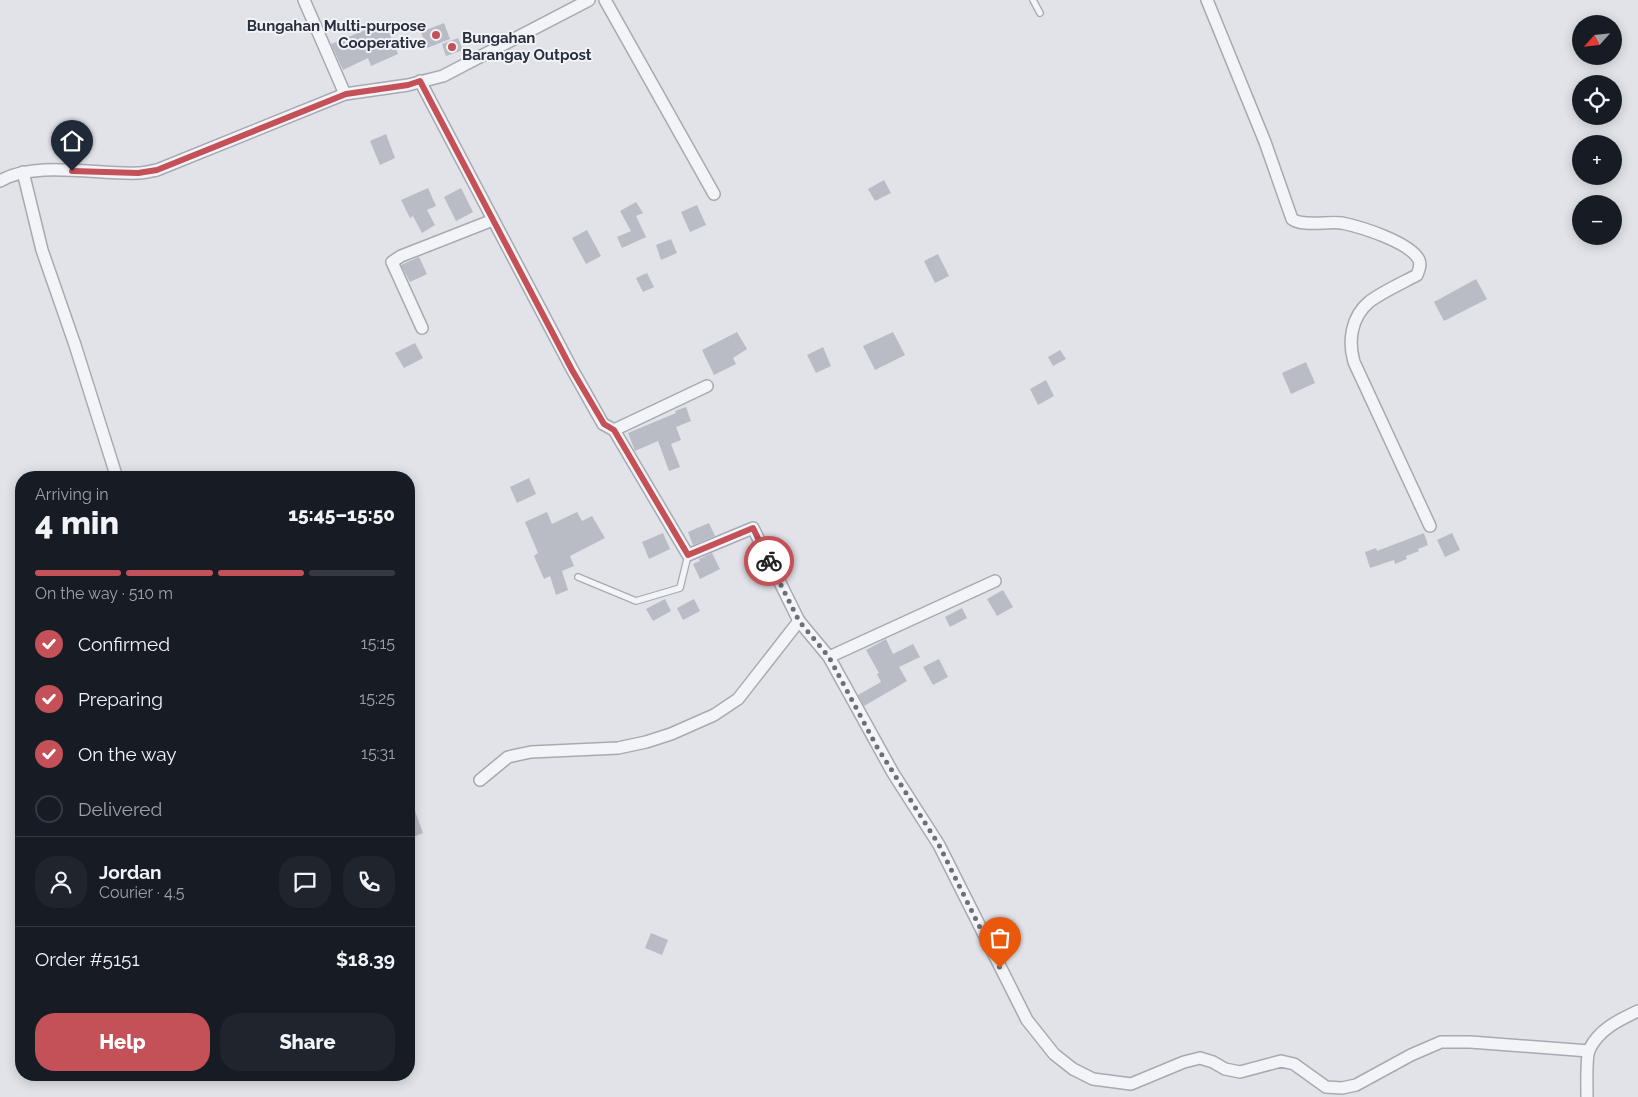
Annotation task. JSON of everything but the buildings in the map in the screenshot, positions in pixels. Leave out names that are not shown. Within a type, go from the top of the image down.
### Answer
[{"type":"street","points":[[304,0],[346,94]]},
{"type":"street","points":[[1,179],[23,172],[56,170],[138,173],[157,170],[346,94],[408,85],[443,76],[588,0]]},
{"type":"street","points":[[606,0],[714,194]]},
{"type":"street","points":[[1207,0],[1265,142],[1292,220],[1299,223],[1332,222],[1374,233],[1403,245],[1419,261],[1417,275],[1370,302],[1359,313],[1351,335],[1350,349],[1354,362],[1430,526]]},
{"type":"street","points":[[420,81],[572,370],[604,424],[614,430],[688,555],[753,528],[799,621],[829,657],[881,753],[939,845],[1026,1020],[1054,1054],[1073,1069],[1093,1079],[1131,1084],[1184,1062],[1200,1058],[1213,1062],[1225,1069],[1240,1072],[1281,1061],[1294,1064],[1326,1088],[1342,1088],[1356,1085],[1411,1055],[1441,1042],[1470,1042],[1589,1051]]},
{"type":"street","points":[[23,172],[42,250],[75,345],[115,471]]},
{"type":"street","points":[[422,328],[392,262],[401,256],[493,220]]},
{"type":"street","points":[[614,430],[707,386]]},
{"type":"street","points":[[829,657],[995,581]]},
{"type":"street","points":[[480,780],[508,757],[531,752],[618,748],[671,734],[714,714],[738,699],[799,621]]},
{"type":"street","points":[[1587,1097],[1589,1051],[1601,1033],[1615,1022],[1638,1011]]},
{"type":"lane","points":[[1033,0],[1040,13]]},
{"type":"lane","points":[[578,577],[636,601],[680,588],[688,555]]},
{"type":"way so far","points":[[769,561],[799,621],[829,657],[877,747],[939,845],[1000,968]]},
{"type":"place","name":"Bungahan Multi-purpose Cooperative","points":[[436,35]]},
{"type":"place","name":"Bungahan Barangay Outpost","points":[[452,47]]},
{"type":"route","points":[[72,171],[138,173],[157,170],[346,94],[408,85],[420,81],[572,370],[604,424],[614,430],[688,555],[753,528],[769,561]]}]
